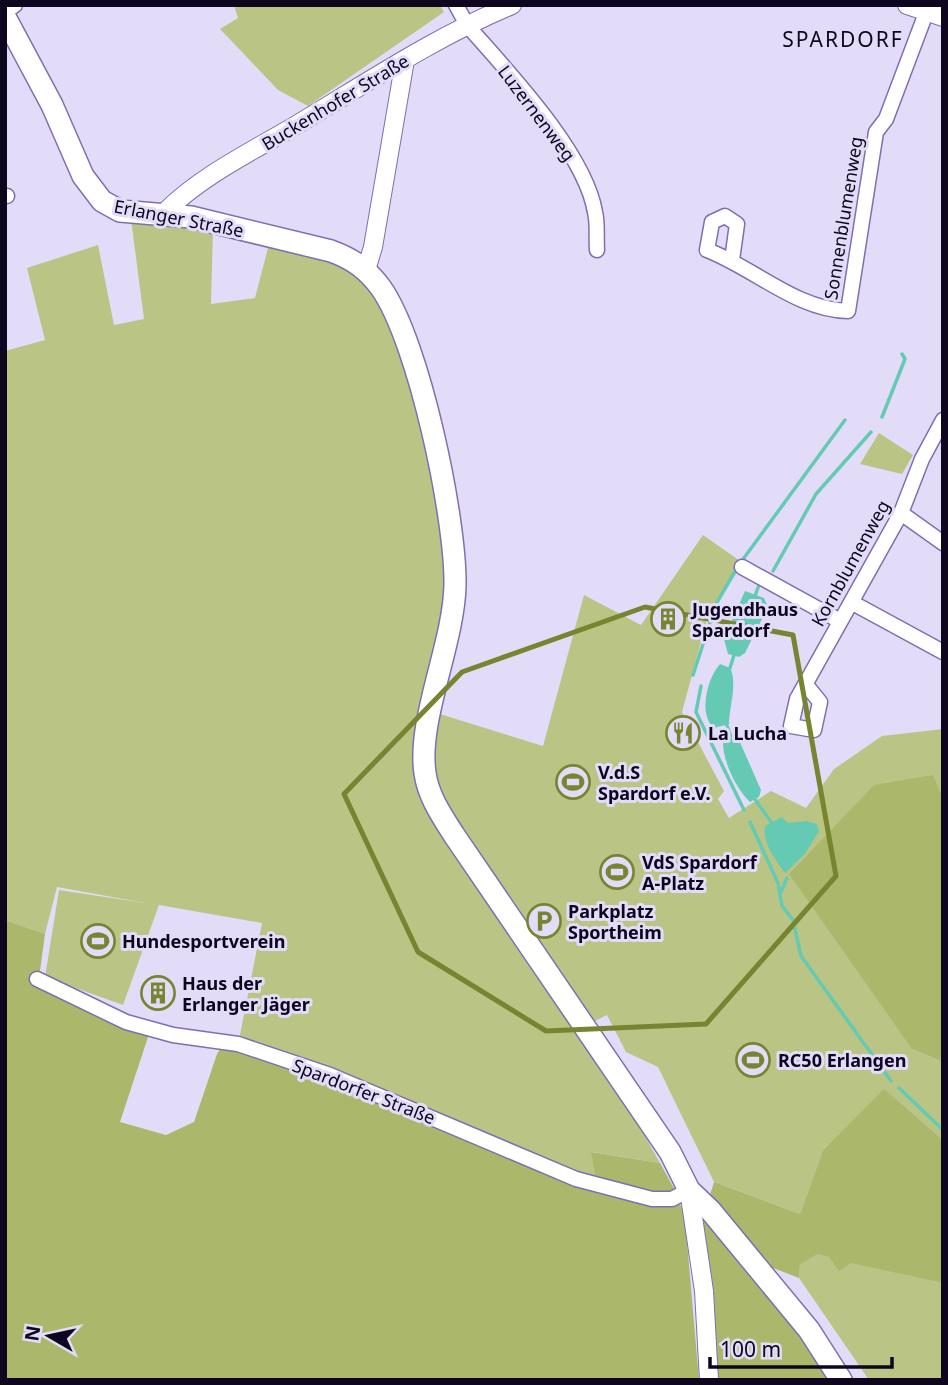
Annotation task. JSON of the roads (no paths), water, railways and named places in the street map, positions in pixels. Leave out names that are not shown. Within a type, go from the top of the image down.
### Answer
[{"type":"main road","name":"Erlanger Straße","points":[[5,14],[52,106],[83,176],[96,195],[120,211],[165,212],[320,247],[350,258],[366,270],[394,311],[428,419],[455,554],[455,589],[449,629],[425,735],[424,772],[429,790],[454,835],[663,1143],[689,1191]]},
{"type":"main road","points":[[689,1191],[710,1210],[809,1330],[841,1380]]},
{"type":"street","points":[[5,14],[15,5]]},
{"type":"street","name":"Luzernenweg","points":[[456,5],[467,25],[562,143],[582,175],[595,211],[597,250]]},
{"type":"street","name":"Buckenhofer Straße","points":[[165,212],[198,184],[405,60],[467,25],[512,5]]},
{"type":"street","points":[[907,5],[935,15],[943,27]]},
{"type":"street","name":"Sonnenblumenweg","points":[[732,260],[810,304],[830,311],[848,311],[876,132],[886,120],[935,15]]},
{"type":"street","points":[[366,270],[373,247],[405,60]]},
{"type":"street","name":"Kornblumenweg","points":[[807,686],[888,531],[901,513],[922,459],[943,420]]},
{"type":"street","points":[[901,513],[943,543]]},
{"type":"street","points":[[741,567],[840,621]]},
{"type":"street","points":[[852,602],[943,652]]},
{"type":"street","name":"Spardorfer Straße","points":[[37,979],[126,1022],[173,1035],[238,1044],[330,1075],[429,1114],[563,1175],[652,1199],[672,1199],[689,1191]]},
{"type":"street","points":[[689,1191],[704,1291],[709,1380]]},
{"type":"waterway","points":[[882,417],[905,359],[902,354]]},
{"type":"waterway","points":[[741,562],[845,420]]},
{"type":"waterway","points":[[773,571],[816,494],[871,432]]},
{"type":"waterway","points":[[693,675],[716,604],[737,568]]},
{"type":"waterway","points":[[755,596],[760,582]]},
{"type":"waterway","points":[[729,671],[735,652]]},
{"type":"waterway","points":[[701,686],[696,712],[744,810]]},
{"type":"waterway","points":[[726,723],[733,742]]},
{"type":"waterway","points":[[754,798],[774,826]]},
{"type":"waterway","points":[[750,822],[778,883],[782,906],[793,920],[801,956],[891,1081]]},
{"type":"waterway","points":[[781,892],[787,878]]},
{"type":"waterway","points":[[899,1088],[943,1130]]},
{"type":"place","name":"Jugendhaus Spardorf","points":[[668,619]]},
{"type":"place","name":"La Lucha","points":[[683,733]]},
{"type":"place","name":"V.d.S Spardorf e.V.","points":[[573,782]]},
{"type":"place","name":"VdS Spardorf A-Platz","points":[[617,872]]},
{"type":"place","name":"Parkplatz Sportheim","points":[[544,921]]},
{"type":"place","name":"Hundesportverein","points":[[98,941]]},
{"type":"place","name":"Haus der Erlanger Jäger","points":[[158,993]]},
{"type":"place","name":"RC50 Erlangen","points":[[753,1060]]},
{"type":"district","name":"SPARDORF","points":[[843,39]]}]
